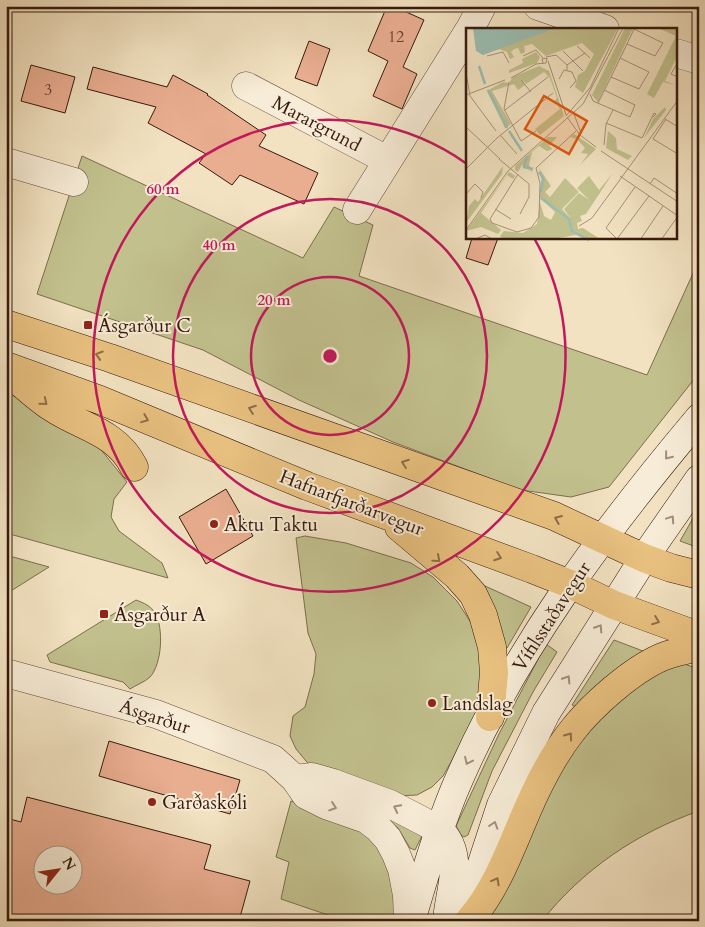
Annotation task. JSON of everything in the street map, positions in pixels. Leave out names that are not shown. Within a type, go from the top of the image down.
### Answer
[{"type":"main road","points":[[6,324],[119,361],[554,516],[644,558],[671,568],[699,574]]},
{"type":"main road","name":"Hafnarfjarðarvegur","points":[[6,366],[100,400],[307,486],[570,584],[614,605],[699,636]]},
{"type":"main road","points":[[6,371],[50,407],[114,440],[124,449],[134,466]]},
{"type":"main road","points":[[387,516],[457,576],[473,594],[483,615],[492,647],[494,673],[490,717]]},
{"type":"main road","points":[[469,921],[481,907],[499,877],[535,794],[556,754],[572,731],[612,692],[637,671],[662,657],[699,647]]},
{"type":"street","points":[[471,28],[482,6]]},
{"type":"street","points":[[538,6],[602,28]]},
{"type":"street","points":[[357,210],[466,35]]},
{"type":"street","points":[[678,54],[699,60]]},
{"type":"street","name":"Marargrund","points":[[246,86],[387,160]]},
{"type":"street","points":[[6,162],[74,182]]},
{"type":"street","name":"Vífilsstaðavegur","points":[[409,921],[454,791],[490,717],[537,632],[602,538],[699,418]]},
{"type":"street","points":[[463,921],[505,796],[546,713],[644,558],[699,478]]},
{"type":"street","name":"Ásgarður","points":[[6,673],[156,714],[273,758],[295,779],[306,795],[366,819],[388,839],[402,870],[407,895],[409,921]]},
{"type":"street","points":[[295,779],[312,777],[333,783],[390,804],[440,830],[449,842],[454,860],[455,878],[447,921]]},
{"type":"shaded area","points":[[82,156],[303,258],[334,207],[373,225],[359,276],[647,375],[699,260],[699,373],[609,487],[571,497],[521,490],[393,442],[299,400],[203,350],[37,294]]},
{"type":"shaded area","points":[[6,392],[90,436],[127,482],[114,499],[111,517],[119,531],[162,563],[168,578],[6,533]]},
{"type":"shaded area","points":[[696,513],[699,515],[699,548],[680,541]]},
{"type":"shaded area","points":[[305,536],[346,543],[411,563],[433,577],[457,601],[477,632],[484,663],[477,710],[443,776],[432,787],[417,795],[394,796],[311,767],[296,749],[290,736],[293,716],[305,707],[314,674],[316,654],[308,633],[296,538]]},
{"type":"shaded area","points":[[6,555],[49,567],[6,594]]},
{"type":"shaded area","points":[[485,586],[531,607],[507,648],[502,646],[482,591]]},
{"type":"shaded area","points":[[136,600],[147,605],[153,611],[160,627],[161,636],[157,664],[148,679],[130,689],[123,682],[50,662],[47,655]]},
{"type":"shaded area","points":[[614,640],[643,651],[644,655],[580,709],[572,705]]},
{"type":"shaded area","points":[[546,644],[557,652],[533,692],[492,771],[468,835],[464,837],[456,826],[499,734]]},
{"type":"shaded area","points":[[681,663],[699,669],[699,811],[654,830],[593,869],[558,902],[542,921],[487,921],[503,895],[549,785],[579,738],[647,676]]},
{"type":"shaded area","points":[[291,801],[366,827],[385,850],[397,902],[394,921],[327,921],[328,915],[281,899],[289,862],[276,857]]},
{"type":"shaded area","points":[[388,813],[423,834],[415,850],[410,848],[398,828],[385,818]]},
{"type":"building","points":[[387,6],[393,6],[424,20],[403,67],[417,74],[402,109],[373,96],[388,61],[368,51]]},
{"type":"building","points":[[309,41],[330,49],[317,86],[295,78]]},
{"type":"building","points":[[31,65],[75,77],[65,113],[21,101]]},
{"type":"building","points":[[93,67],[167,87],[173,75],[208,94],[266,135],[259,146],[318,173],[304,204],[240,175],[232,185],[199,163],[206,154],[148,123],[156,107],[87,89]]},
{"type":"building","points":[[472,239],[498,239],[488,265],[466,258]]},
{"type":"building","points":[[226,489],[253,536],[206,564],[179,517]]},
{"type":"building","points":[[109,741],[240,780],[230,814],[99,776]]},
{"type":"building","points":[[27,797],[211,845],[204,869],[250,881],[239,921],[6,921],[6,818],[21,822]]},
{"type":"place","name":"Ásgarður C","points":[[88,325]]},
{"type":"place","name":"Aktu Taktu","points":[[214,524]]},
{"type":"place","name":"Ásgarður A","points":[[104,614]]},
{"type":"place","name":"Landslag","points":[[432,703]]},
{"type":"place","name":"Garðaskóli","points":[[152,802]]}]
